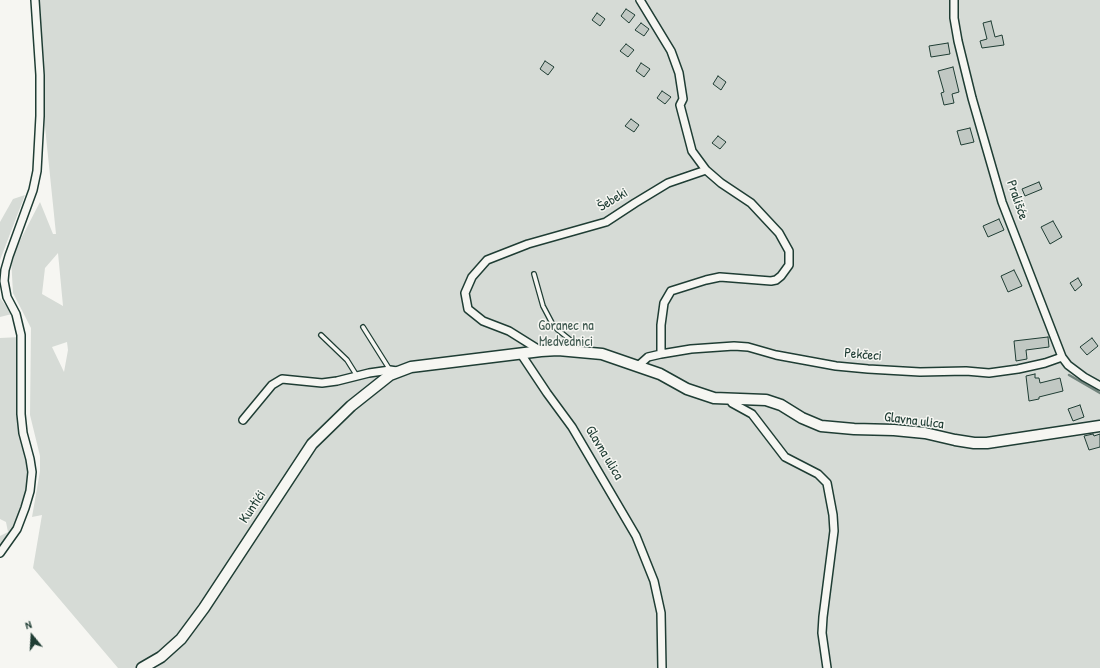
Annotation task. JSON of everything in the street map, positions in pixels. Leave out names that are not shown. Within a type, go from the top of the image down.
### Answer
[{"type":"street","points":[[0,552],[17,529],[30,491],[32,472],[23,433],[21,414],[21,334],[16,314],[8,296],[4,281],[9,256],[33,190],[37,171],[40,116],[40,75],[34,0]]},
{"type":"street","points":[[640,0],[671,50],[679,73],[683,99],[680,105],[692,151],[706,170],[721,183],[751,203],[779,233],[790,251],[789,265],[776,280],[770,281],[720,277],[671,291],[664,303],[661,325],[661,354]]},
{"type":"street","name":"Prališće","points":[[954,0],[954,18],[958,41],[972,98],[1002,202],[1062,357],[1068,365],[1084,377],[1100,386]]},
{"type":"street","name":"Šebeki","points":[[541,351],[509,331],[483,321],[468,309],[465,293],[472,277],[488,260],[528,244],[606,222],[635,202],[668,183],[706,170]]},
{"type":"street","name":"Pekčeci","points":[[638,366],[648,357],[661,354],[691,349],[734,346],[748,347],[776,355],[836,366],[920,372],[989,372],[1018,369],[1038,365],[1062,357]]},
{"type":"street","name":"Glavna ulica","points":[[541,351],[558,350],[602,354],[660,374],[693,391],[714,398],[766,400],[821,426],[925,433],[974,443],[987,443],[1100,426]]},
{"type":"street","name":"Kuntići","points":[[243,420],[272,385],[278,380],[282,379],[322,383],[411,367],[541,351]]},
{"type":"street","name":"Glavna ulica","points":[[521,354],[547,393],[572,426],[636,536],[654,581],[661,613],[662,668]]},
{"type":"street","name":"Kuntići","points":[[142,668],[161,657],[181,639],[204,608],[312,444],[351,406],[395,371]]},
{"type":"street","name":"Glavna ulica","points":[[730,399],[732,403],[752,414],[785,457],[818,474],[827,483],[833,515],[834,531],[822,633],[827,668]]},
{"type":"lane","points":[[534,274],[543,306],[552,323],[572,342],[577,352]]},
{"type":"lane","points":[[363,327],[395,371]]},
{"type":"lane","points":[[321,335],[348,360],[356,376]]},
{"type":"green space","name":"Goranec na Medvednici","points":[[32,0],[1100,0],[1100,668],[118,668],[33,568],[42,515],[32,517],[40,471],[40,456],[30,415],[31,328],[13,293],[11,258],[40,202],[53,234],[56,234]],"holes":[[[58,253],[63,306],[42,294],[45,268]],[[67,342],[68,350],[64,372],[52,347]]]},
{"type":"green space","points":[[25,195],[0,260],[0,222],[13,199]]},
{"type":"green space","points":[[0,298],[12,314],[0,317]]},
{"type":"green space","points":[[21,337],[18,416],[31,471],[23,508],[13,535],[0,549],[0,536],[8,532],[6,522],[0,519],[0,338]]},
{"type":"building","points":[[626,9],[635,15],[629,23],[621,16]]},
{"type":"building","points":[[597,13],[605,19],[600,26],[592,20]]},
{"type":"building","points":[[991,21],[995,37],[1002,35],[1004,45],[982,48],[980,41],[987,39],[983,23]]},
{"type":"building","points":[[641,23],[649,29],[644,36],[635,30]]},
{"type":"building","points":[[948,43],[950,54],[931,57],[929,46]]},
{"type":"building","points":[[626,44],[634,50],[628,57],[620,51]]},
{"type":"building","points":[[545,61],[554,67],[548,75],[540,69]]},
{"type":"building","points":[[641,63],[650,69],[644,77],[636,71]]},
{"type":"building","points":[[953,67],[959,92],[952,94],[954,103],[944,105],[941,93],[944,92],[938,71]]},
{"type":"building","points":[[718,76],[726,82],[721,90],[713,84]]},
{"type":"building","points":[[662,91],[671,97],[665,104],[657,98]]},
{"type":"building","points":[[631,119],[639,125],[634,132],[625,126]]},
{"type":"building","points":[[970,128],[974,142],[961,145],[957,131]]},
{"type":"building","points":[[718,136],[726,142],[720,149],[712,143]]},
{"type":"building","points":[[1039,182],[1042,189],[1025,196],[1022,189]]},
{"type":"building","points":[[999,219],[1004,230],[988,237],[983,226]]},
{"type":"building","points":[[1053,221],[1062,237],[1050,244],[1041,227]]},
{"type":"building","points":[[1014,270],[1022,286],[1008,292],[1001,276]]},
{"type":"building","points":[[1078,278],[1082,285],[1075,291],[1070,283]]},
{"type":"building","points":[[1048,337],[1049,347],[1026,350],[1027,359],[1016,361],[1014,341]]},
{"type":"building","points":[[1092,338],[1098,346],[1087,355],[1080,347]]},
{"type":"building","points":[[1035,374],[1035,378],[1039,378],[1040,383],[1060,378],[1063,391],[1029,401],[1026,376]]},
{"type":"building","points":[[1080,405],[1084,417],[1073,421],[1068,409]]},
{"type":"building","points":[[1093,434],[1094,436],[1100,434],[1100,447],[1089,450],[1084,436]]},
{"type":"waterway","points":[[1069,375],[1100,393]]}]
